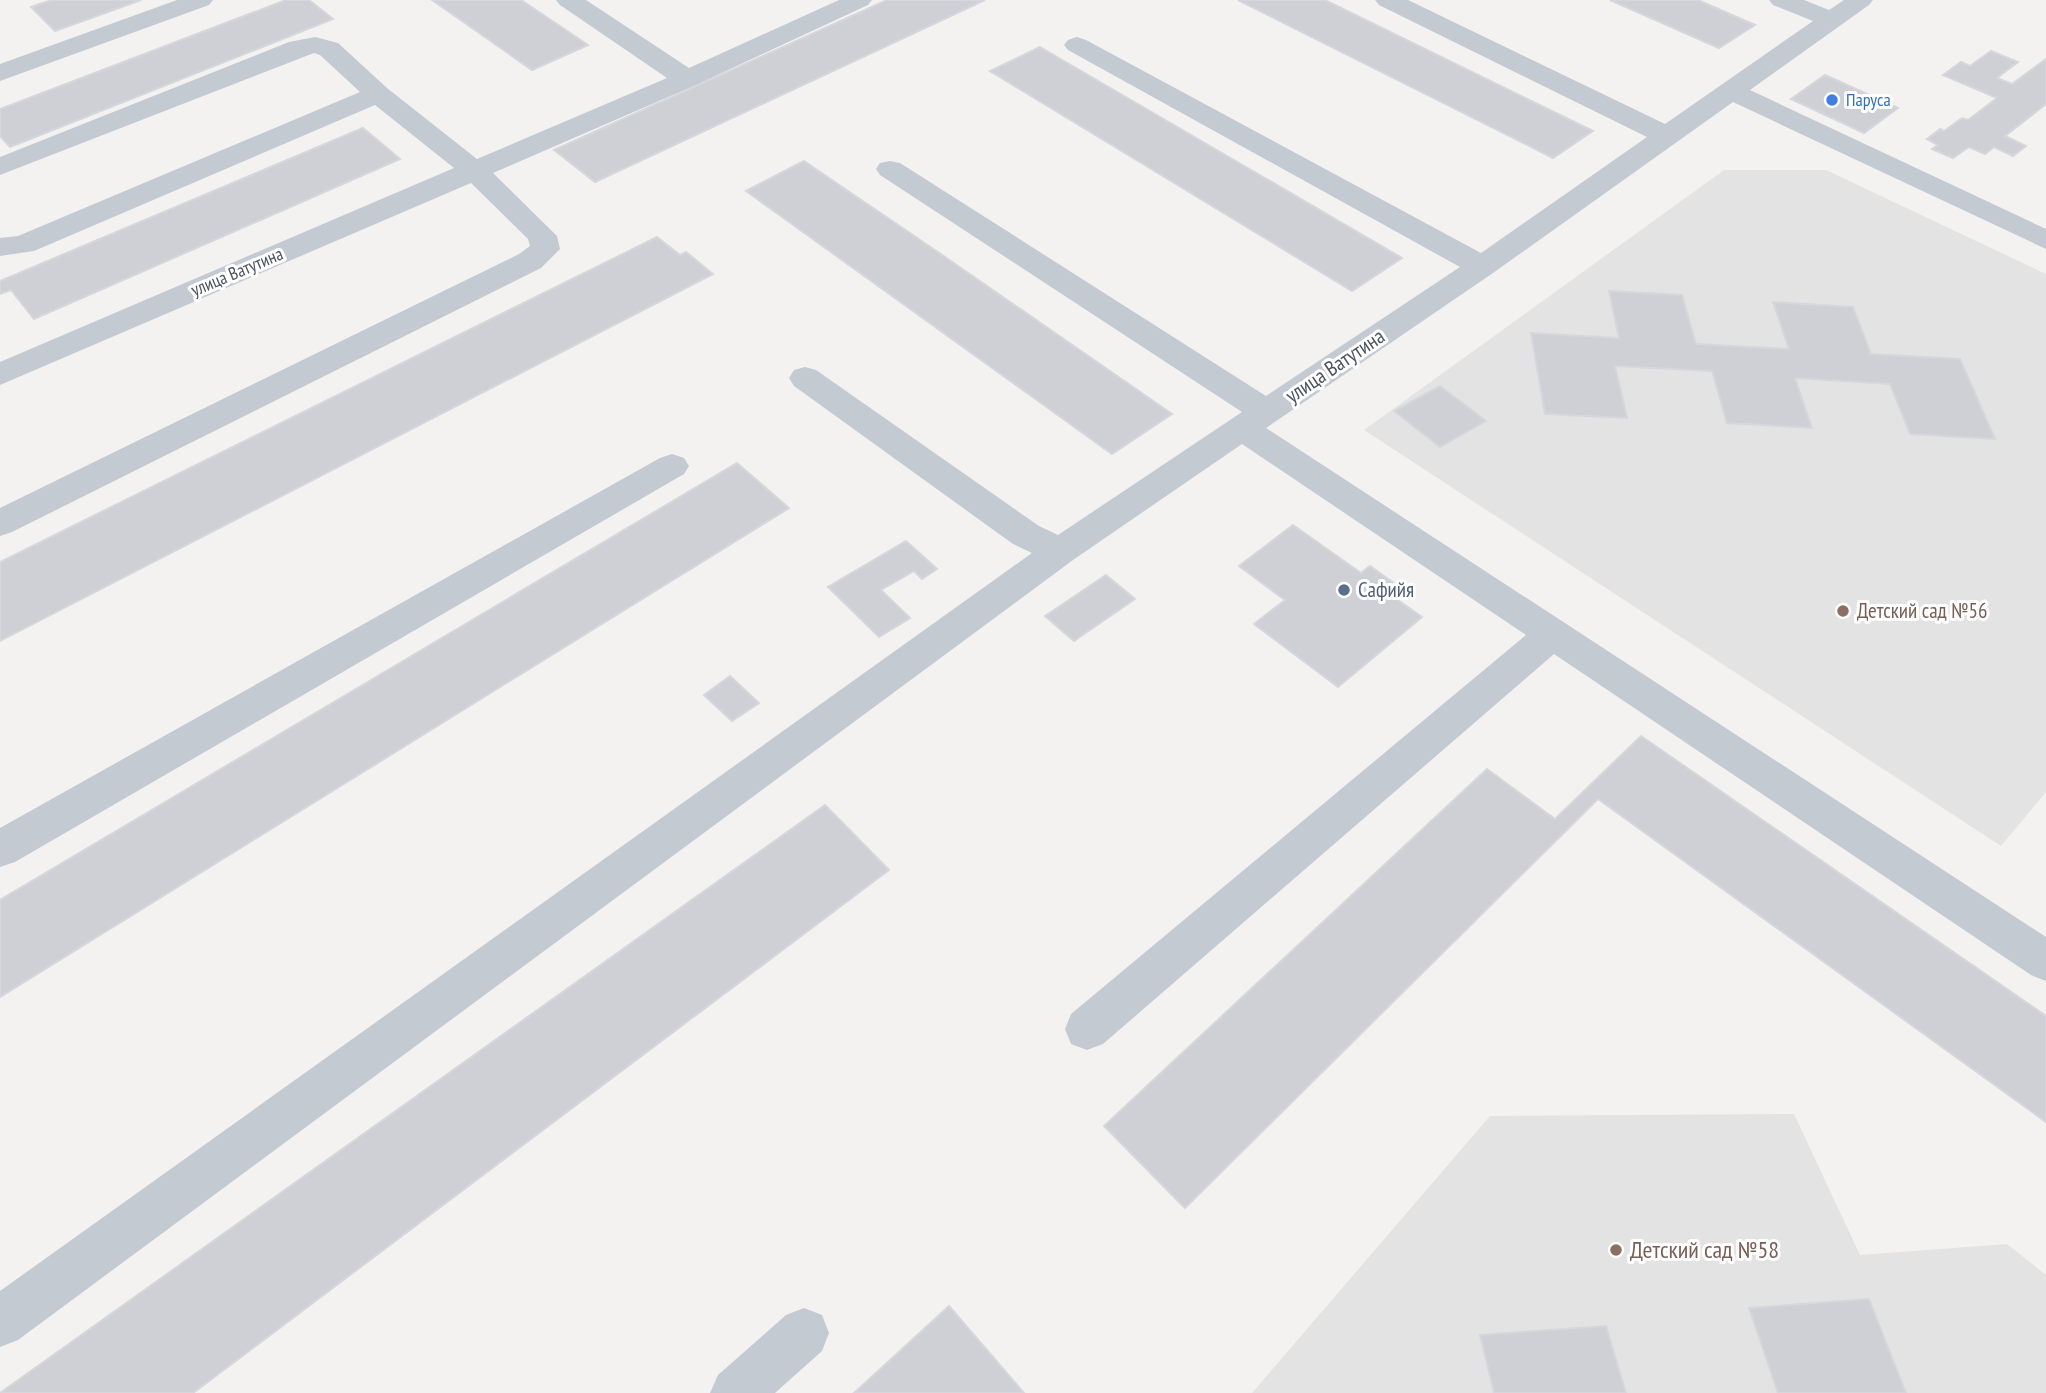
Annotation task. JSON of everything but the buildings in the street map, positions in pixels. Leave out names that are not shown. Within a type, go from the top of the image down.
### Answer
[{"type":"street","points":[[8,63],[200,0]]},
{"type":"street","points":[[569,0],[687,79]]},
{"type":"street","points":[[1388,0],[1668,136]]},
{"type":"street","points":[[1782,0],[1832,20]]},
{"type":"street","name":"улица Ватутина","points":[[0,1322],[1060,551],[1482,266],[1860,0]]},
{"type":"street","name":"улица Ватутина","points":[[0,374],[687,79],[854,1]]},
{"type":"street","points":[[0,167],[298,48],[315,45],[329,49],[378,94],[474,170],[542,236],[545,249],[530,261],[0,523]]},
{"type":"street","points":[[1077,45],[1482,266]]},
{"type":"street","points":[[1732,90],[2046,240]]},
{"type":"street","points":[[0,247],[23,245],[378,94]]},
{"type":"street","points":[[890,169],[1254,420],[1554,633],[2046,961]]},
{"type":"street","points":[[805,378],[1026,535],[1060,551]]},
{"type":"street","points":[[0,849],[672,466]]},
{"type":"street","points":[[1087,1029],[1554,633]]},
{"type":"street","points":[[736,1393],[804,1333]]},
{"type":"shaded area","name":"Детский сад №56","points":[[1724,170],[1826,170],[2046,274],[2046,792],[2001,846],[1364,430]]},
{"type":"shaded area","name":"Детский сад №58","points":[[1794,1114],[1860,1255],[2007,1244],[2046,1275],[2046,1393],[1252,1393],[1490,1116]]},
{"type":"place","name":"Паруса","points":[[1832,100]]},
{"type":"place","name":"Сафийя","points":[[1344,590]]},
{"type":"place","name":"Детский сад №56","points":[[1843,611]]},
{"type":"place","name":"Детский сад №58","points":[[1616,1250]]}]
